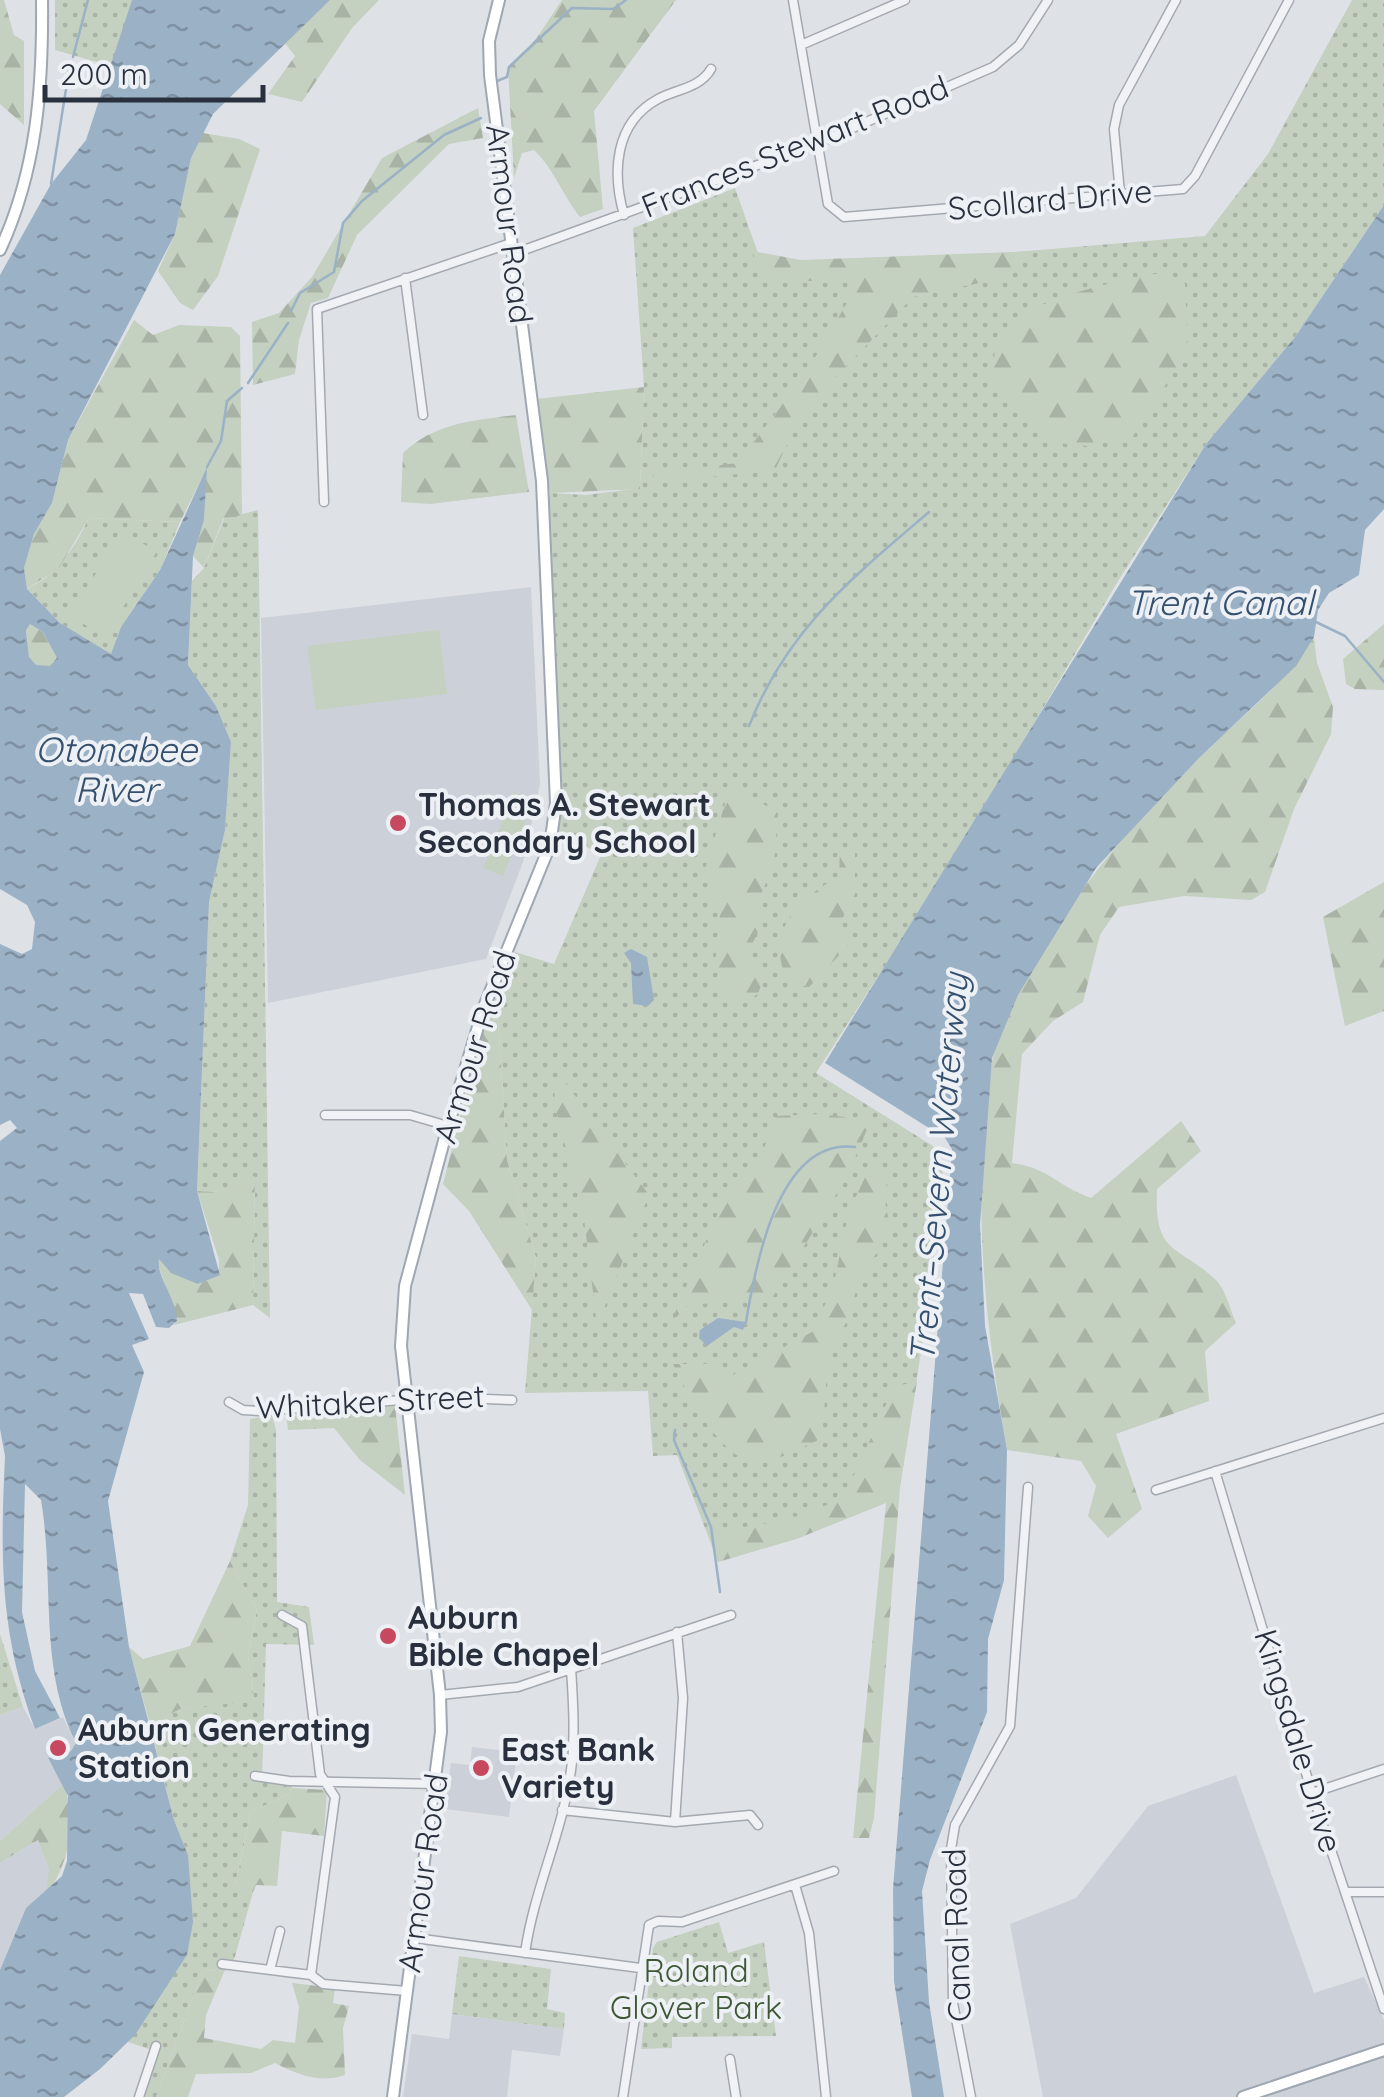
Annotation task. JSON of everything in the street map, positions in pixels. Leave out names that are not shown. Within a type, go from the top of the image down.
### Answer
[{"type":"main road","points":[[0,250],[18,203],[39,116],[42,0]]},
{"type":"main road","name":"Armour Road","points":[[393,2097],[436,1784],[440,1695],[401,1346],[405,1286],[484,1007],[550,845],[556,804],[542,481],[490,75],[489,41],[499,0]]},
{"type":"main road","points":[[1243,2097],[1384,2050]]},
{"type":"street","name":"Scollard Drive","points":[[793,0],[828,204],[844,217],[1183,189],[1290,0]]},
{"type":"street","points":[[801,44],[906,0]]},
{"type":"street","name":"Frances Stewart Road","points":[[324,502],[317,309],[405,278],[624,215],[818,142],[993,66],[1020,45],[1048,0]]},
{"type":"street","points":[[1120,193],[1114,129],[1119,105],[1176,0]]},
{"type":"street","points":[[624,215],[615,184],[618,148],[655,100],[705,80],[711,69]]},
{"type":"street","points":[[405,278],[424,416]]},
{"type":"street","points":[[325,1115],[410,1114],[448,1126]]},
{"type":"street","name":"Whitaker Street","points":[[229,1402],[243,1410],[260,1411],[500,1396],[512,1400]]},
{"type":"street","points":[[1156,1490],[1384,1418]]},
{"type":"street","name":"Kingsdale Drive","points":[[1215,1472],[1312,1794],[1384,2009]]},
{"type":"street","name":"Canal Road","points":[[971,2097],[954,2003],[951,1849],[955,1825],[1010,1726],[1028,1487]]},
{"type":"street","points":[[282,1614],[302,1626],[318,1763],[335,1797],[312,1975]]},
{"type":"street","points":[[440,1695],[518,1686],[732,1615]]},
{"type":"street","points":[[675,1822],[684,1698],[677,1632]]},
{"type":"street","points":[[525,1953],[530,1917],[572,1764],[571,1668]]},
{"type":"street","points":[[1312,1794],[1384,1769]]},
{"type":"street","points":[[254,1776],[436,1784]]},
{"type":"street","points":[[562,1810],[675,1822],[750,1815],[758,1825]]},
{"type":"street","points":[[623,2097],[644,1934],[653,1922],[682,1922],[834,1872]]},
{"type":"street","points":[[794,1884],[808,1927],[826,2097]]},
{"type":"street","points":[[1345,1892],[1384,1892]]},
{"type":"street","points":[[270,1970],[280,1931]]},
{"type":"street","points":[[416,1938],[640,1968]]},
{"type":"street","points":[[222,1964],[312,1975],[323,1984],[407,1990]]},
{"type":"street","points":[[139,2097],[156,2046]]},
{"type":"street","points":[[730,2060],[736,2097]]},
{"type":"shaded area","name":"Thomas A. Stewart Secondary School","points":[[531,587],[540,784],[523,862],[486,959],[268,1003],[261,618]]},
{"type":"shaded area","points":[[23,1707],[35,1729],[63,1717],[76,1744],[72,1751],[48,1759],[63,1784],[0,1841],[0,1715]]},
{"type":"shaded area","points":[[472,1747],[517,1752],[509,1817],[445,1809],[451,1763],[470,1765]]},
{"type":"shaded area","points":[[1236,1775],[1314,1993],[1364,1977],[1384,2020],[1384,2097],[1043,2097],[1010,1924],[1076,1898],[1148,1806]]},
{"type":"shaded area","points":[[38,1840],[50,1869],[46,1894],[26,1908],[0,1970],[0,1863]]},
{"type":"shaded area","points":[[452,2014],[564,2029],[560,2056],[512,2050],[507,2097],[403,2097],[412,2034],[449,2039]]},
{"type":"green space","points":[[0,0],[4,0],[14,35],[24,41],[24,125],[0,104]]},
{"type":"green space","points":[[55,0],[132,0],[114,67],[55,50]]},
{"type":"green space","points":[[330,0],[379,0],[352,28],[302,102],[268,94],[295,56],[284,42]]},
{"type":"green space","points":[[562,0],[676,0],[594,111],[603,209],[580,217],[534,150],[522,153],[514,178],[508,67],[536,39]]},
{"type":"green space","points":[[1352,0],[1384,0],[1384,205],[1295,337],[1206,444],[1118,581],[958,852],[816,1073],[933,1146],[943,1168],[928,1307],[900,1487],[799,1538],[718,1562],[677,1455],[653,1456],[648,1391],[525,1393],[536,1258],[507,1160],[498,1018],[483,1027],[515,952],[554,964],[601,855],[557,830],[546,513],[550,493],[586,495],[640,488],[644,387],[633,228],[735,188],[765,273],[1205,236],[1268,154]]},
{"type":"green space","points":[[478,108],[483,138],[449,144],[357,235],[328,298],[311,303],[299,340],[295,374],[253,385],[252,322],[279,313],[312,277],[382,158]]},
{"type":"green space","points":[[203,133],[239,139],[260,149],[218,276],[193,310],[180,303],[158,271],[175,234],[191,158]]},
{"type":"green space","points":[[752,251],[801,260],[1037,251],[998,279],[913,297],[803,411],[775,470],[655,483],[653,473],[738,463],[806,373],[859,282],[764,280]]},
{"type":"green space","points":[[1166,272],[1185,284],[1188,350],[1133,436],[1088,446],[1048,442],[991,377],[999,338],[1010,324],[1050,302]]},
{"type":"green space","points":[[134,320],[153,335],[179,325],[231,327],[240,336],[242,515],[223,519],[204,568],[193,556],[204,520],[206,470],[180,522],[89,518],[59,568],[27,589],[24,568],[34,534],[52,503],[68,440]]},
{"type":"green space","points":[[644,387],[640,489],[550,493],[536,399]]},
{"type":"green space","points":[[516,415],[529,492],[430,504],[401,502],[403,453],[415,443],[455,425]]},
{"type":"green space","points":[[258,510],[270,1318],[253,1305],[255,1177],[215,1192],[197,1191],[209,902],[225,830],[231,742],[216,706],[188,665],[192,581],[204,568],[224,519]]},
{"type":"green space","points":[[89,518],[180,522],[160,570],[121,627],[111,655],[60,623],[27,589],[48,576],[64,559]]},
{"type":"green space","points":[[122,533],[157,551],[105,637],[69,615]]},
{"type":"green space","points":[[30,624],[43,632],[57,658],[50,667],[36,665],[29,658],[26,627]]},
{"type":"green space","points":[[1384,624],[1384,690],[1355,689],[1346,684],[1343,659]]},
{"type":"green space","points":[[439,630],[447,694],[316,710],[307,646]]},
{"type":"green space","points":[[1314,637],[1317,663],[1333,707],[1331,734],[1294,809],[1265,892],[1251,900],[1184,896],[1119,907],[1100,935],[1083,1002],[1053,1021],[1022,1054],[1012,1163],[1035,1169],[1079,1193],[1091,1198],[1181,1121],[1201,1151],[1157,1189],[1159,1226],[1170,1246],[1216,1280],[1236,1323],[1205,1351],[1209,1401],[1116,1434],[1142,1509],[1108,1538],[1088,1516],[1096,1486],[1081,1461],[1007,1450],[986,1302],[981,1204],[982,1154],[993,1056],[1012,1002],[1028,972],[1088,881],[1190,768],[1275,686]]},
{"type":"green space","points":[[731,784],[778,813],[774,864],[762,892],[761,926],[749,950],[763,979],[758,994],[739,1006],[726,997],[715,964],[720,918],[705,869]]},
{"type":"green space","points":[[514,792],[534,800],[503,876],[483,868]]},
{"type":"green space","points":[[855,848],[855,894],[838,927],[848,946],[809,987],[788,983],[780,949],[788,920],[809,896],[839,877],[840,851]]},
{"type":"green space","points":[[1384,882],[1384,1011],[1345,1026],[1323,917]]},
{"type":"green space","points":[[498,1018],[507,1160],[536,1258],[532,1310],[469,1211],[443,1184],[483,1027]]},
{"type":"green space","points":[[556,1080],[564,1081],[649,1195],[597,1326],[584,1218],[554,1102]]},
{"type":"green space","points":[[820,1114],[871,1120],[847,1177],[772,1298],[688,1305],[671,1322],[728,1190],[763,1151],[776,1116]]},
{"type":"green space","points":[[869,1169],[888,1171],[885,1201],[889,1222],[876,1254],[858,1278],[852,1310],[828,1359],[822,1438],[767,1460],[738,1456],[704,1420],[673,1364],[715,1364],[729,1377],[812,1332],[833,1288],[849,1211]]},
{"type":"green space","points":[[255,1176],[253,1305],[174,1325],[177,1321],[157,1261],[160,1258],[198,1284],[219,1275],[219,1260],[197,1191],[215,1192]]},
{"type":"green space","points":[[917,1381],[900,1487],[874,1818],[869,1838],[853,1838],[886,1503],[799,1538],[718,1562],[708,1533],[786,1520],[843,1499],[894,1387]]},
{"type":"green space","points":[[395,1406],[405,1495],[360,1460],[334,1428],[288,1430],[286,1413]]},
{"type":"green space","points":[[272,1415],[276,1430],[277,1602],[309,1607],[314,1645],[266,1644],[262,1781],[294,1783],[289,1794],[251,1812],[235,1885],[253,1892],[234,1960],[224,1972],[203,1969],[156,2097],[142,2097],[152,2050],[128,2042],[187,1955],[188,1855],[174,1820],[150,1725],[180,1709],[254,1700],[248,1655],[257,1610],[230,1561],[248,1505],[250,1419]]},
{"type":"green space","points":[[230,1561],[257,1610],[248,1655],[254,1701],[180,1709],[150,1725],[129,1647],[143,1659],[190,1646]]},
{"type":"green space","points":[[0,1634],[23,1707],[0,1715]]},
{"type":"green space","points":[[63,1784],[70,1812],[69,1842],[60,1870],[46,1894],[49,1869],[38,1840],[0,1863],[0,1841]]},
{"type":"green space","points":[[292,1788],[327,1790],[324,1836],[282,1831],[277,1886],[256,1885],[253,1892],[235,1886],[251,1812],[289,1794]]},
{"type":"green space","name":"Roland Glover Park","points":[[719,1922],[728,1953],[764,1942],[776,2036],[672,2037],[672,2048],[641,2049],[653,1948],[657,1942]]},
{"type":"green space","points":[[459,1956],[551,1969],[547,2009],[565,2013],[564,2029],[452,2014]]},
{"type":"green space","points":[[203,1969],[224,1972],[206,2015],[204,2038],[261,2049],[273,2040],[295,2043],[299,2007],[292,1983],[335,1988],[333,2003],[349,2006],[343,2028],[345,2075],[318,2078],[275,2063],[251,2073],[196,2074],[188,2097],[156,2097]]},
{"type":"water","name":"Otonabee River","points":[[132,0],[330,0],[213,114],[191,158],[175,234],[68,440],[52,503],[34,534],[24,568],[27,589],[60,623],[111,654],[121,627],[160,570],[207,467],[204,520],[193,556],[188,665],[216,706],[231,742],[225,830],[209,902],[197,1191],[220,1275],[198,1284],[171,1273],[159,1259],[176,1313],[177,1321],[169,1328],[156,1327],[143,1294],[129,1293],[149,1339],[132,1345],[144,1372],[108,1501],[129,1647],[174,1820],[188,1855],[193,1922],[187,1955],[135,2035],[100,2069],[64,2097],[0,2097],[0,1970],[26,1908],[62,1876],[67,1861],[68,1796],[48,1758],[71,1751],[76,1743],[56,1685],[41,1500],[25,1484],[22,1612],[35,1671],[60,1718],[35,1729],[15,1660],[3,1563],[0,1141],[17,1128],[10,1120],[0,1125],[0,944],[22,954],[32,949],[35,922],[27,905],[0,889],[0,275],[51,184],[86,140]],"holes":[[[30,624],[43,632],[57,658],[50,666],[36,665],[29,657],[26,630]]]},
{"type":"water","name":"Trent Canal","points":[[1384,205],[1384,509],[1365,530],[1359,575],[1329,593],[1318,610],[1314,637],[1296,666],[1199,758],[1096,868],[1018,995],[992,1058],[980,1225],[985,1326],[1007,1450],[1004,1580],[988,1639],[987,1712],[930,1860],[922,1891],[929,2002],[944,2097],[912,2097],[894,1981],[893,1889],[952,1149],[945,1138],[825,1063],[1206,444],[1295,337]]},
{"type":"water","points":[[631,949],[647,957],[654,1000],[648,1006],[633,1004],[631,963],[624,953]]},
{"type":"water","points":[[718,1318],[746,1322],[743,1330],[734,1327],[707,1346],[699,1338],[700,1330]]},
{"type":"waterway","points":[[73,57],[88,0]]},
{"type":"waterway","points":[[497,81],[507,77],[509,67],[572,8],[613,9],[626,0]]},
{"type":"waterway","points":[[51,184],[69,70]]},
{"type":"waterway","points":[[291,311],[300,293],[334,272],[343,223],[362,201],[444,135],[481,118]]},
{"type":"waterway","points":[[248,383],[288,323]]},
{"type":"waterway","points":[[207,467],[221,441],[227,401],[242,388]]},
{"type":"waterway","points":[[749,726],[765,691],[803,633],[848,583],[929,512]]},
{"type":"waterway","points":[[1316,622],[1345,636],[1384,682]]},
{"type":"waterway","points":[[746,1322],[764,1240],[789,1183],[807,1162],[829,1149],[855,1147]]},
{"type":"waterway","points":[[675,1430],[674,1440],[711,1527],[720,1592]]},
{"type":"place","name":"Thomas A. Stewart Secondary School","points":[[398,823]]},
{"type":"place","name":"Auburn Bible Chapel","points":[[388,1636]]},
{"type":"place","name":"Auburn Generating Station","points":[[58,1748]]},
{"type":"place","name":"East Bank Variety","points":[[481,1768]]},
{"type":"water label","name":"Trent–Severn Waterway","points":[[939,1168]]}]
